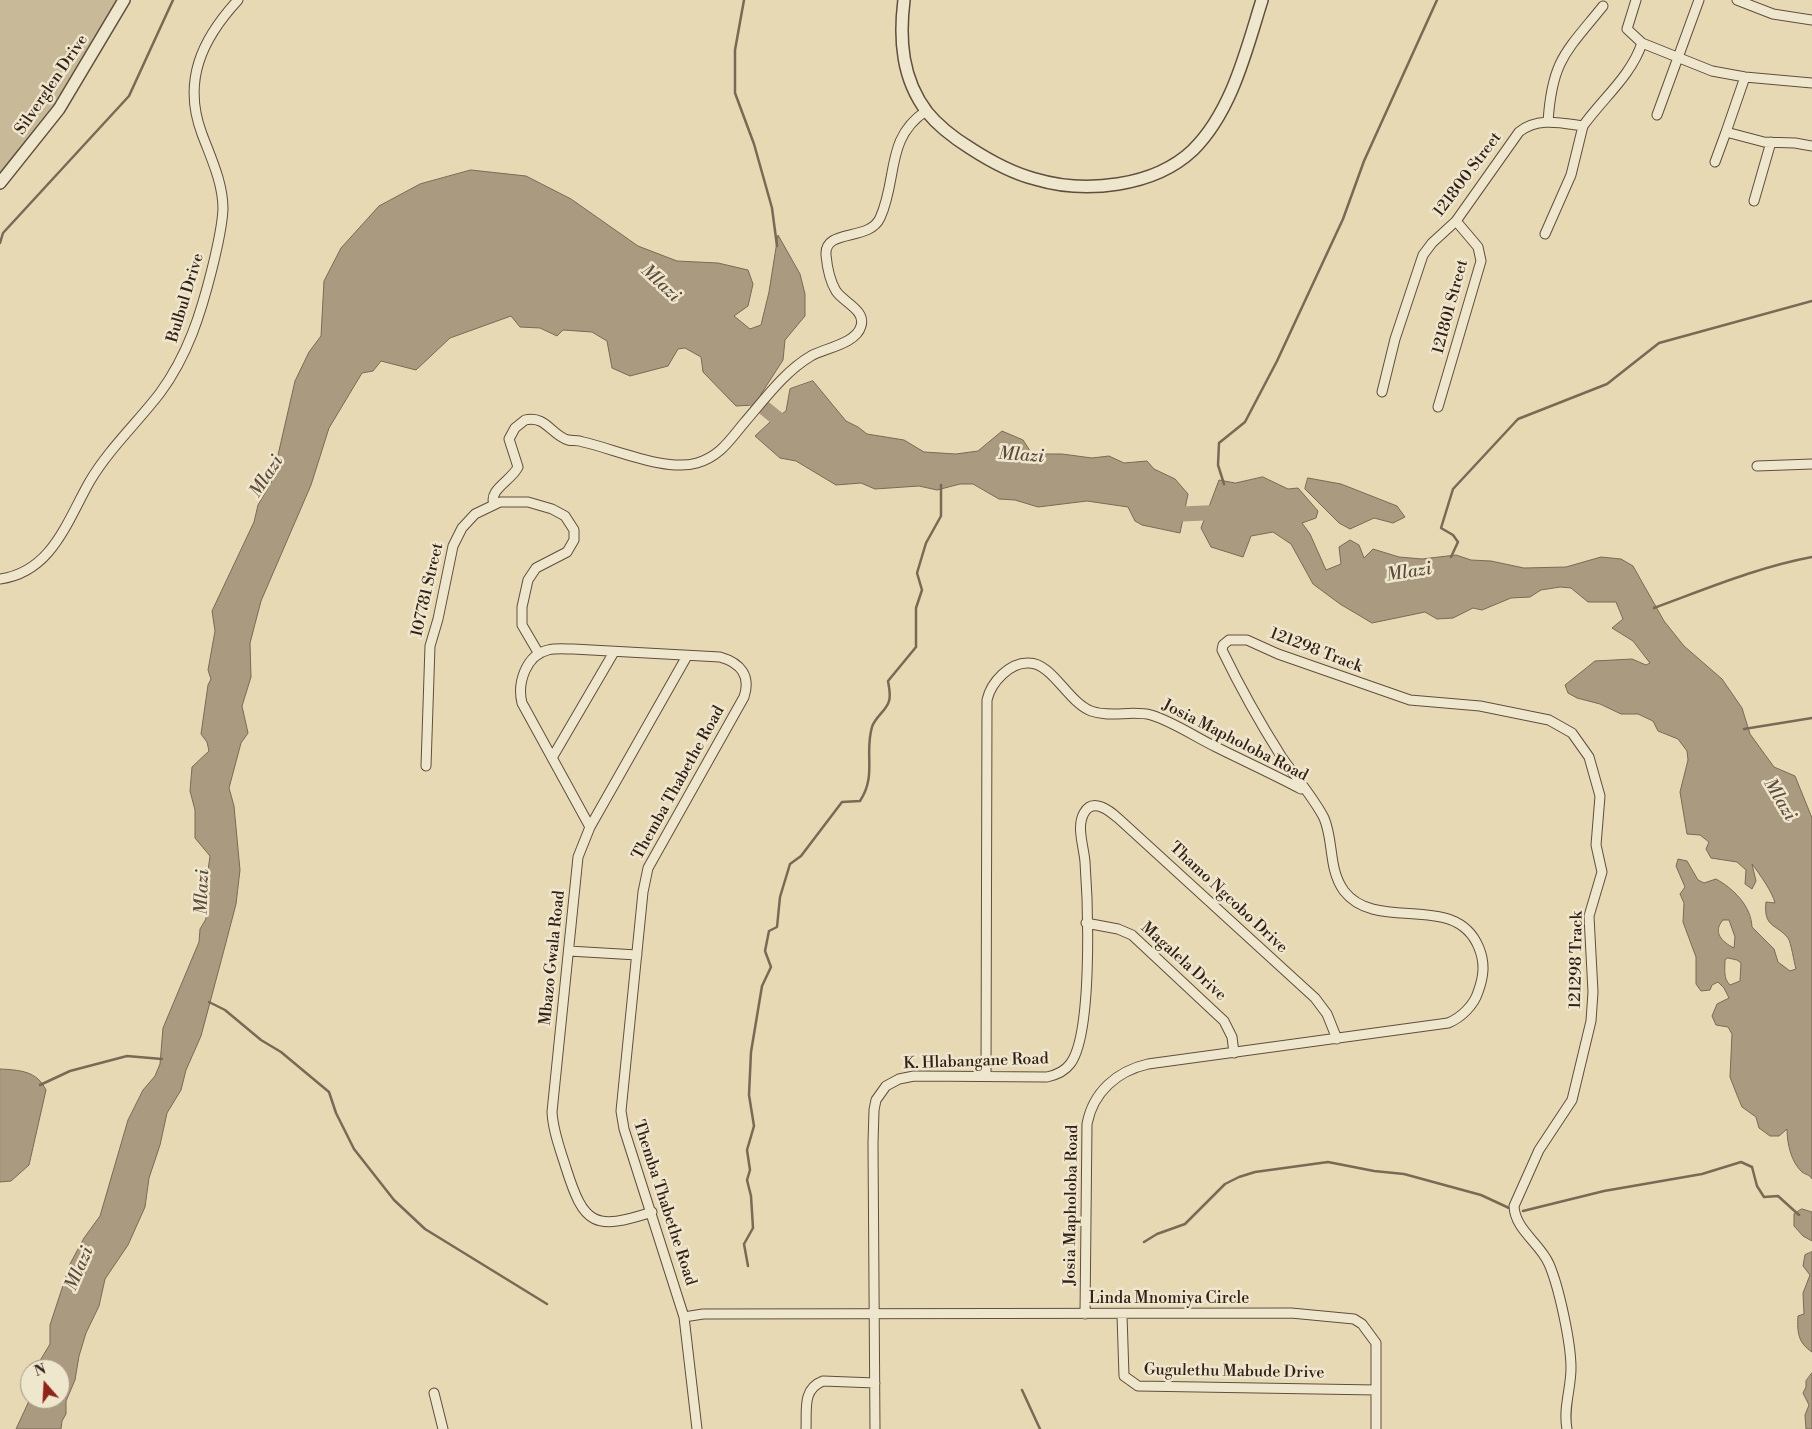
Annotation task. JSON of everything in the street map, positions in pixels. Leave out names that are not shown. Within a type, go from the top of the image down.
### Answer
[{"type":"street","name":"Silverglen Drive","points":[[0,183],[59,109],[124,0]]},
{"type":"street","name":"Bulbul Drive","points":[[0,579],[13,577],[34,568],[54,545],[64,531],[98,469],[172,376],[183,357],[194,331],[215,255],[223,210],[220,183],[197,112],[196,74],[208,38],[238,0]]},
{"type":"street","points":[[904,0],[901,33],[903,60],[910,82],[926,111],[949,134],[983,156],[1035,179],[1088,185],[1145,178],[1176,164],[1193,150],[1206,134],[1234,84],[1243,62],[1262,0]]},
{"type":"street","points":[[1636,0],[1627,29],[1642,43],[1712,71],[1745,77],[1812,83]]},
{"type":"street","points":[[1657,115],[1699,0]]},
{"type":"street","points":[[1737,0],[1773,14],[1812,20]]},
{"type":"street","points":[[1548,122],[1551,85],[1555,72],[1570,46],[1603,6]]},
{"type":"street","points":[[1545,234],[1571,175],[1583,126],[1604,98],[1625,76],[1642,43]]},
{"type":"street","points":[[1715,162],[1745,77]]},
{"type":"street","points":[[494,504],[492,499],[494,492],[511,478],[518,467],[509,439],[517,426],[525,420],[545,423],[567,440],[584,442],[665,463],[684,465],[707,460],[720,452],[797,366],[810,357],[852,338],[860,328],[861,316],[840,296],[834,286],[826,249],[837,238],[862,233],[877,224],[884,208],[901,137],[911,122],[926,111]]},
{"type":"street","name":"121800 Street","points":[[1382,392],[1417,268],[1432,243],[1456,221],[1519,132],[1531,125],[1548,122],[1583,126]]},
{"type":"street","points":[[1726,132],[1771,142],[1812,146]]},
{"type":"street","points":[[1754,201],[1771,142]]},
{"type":"street","name":"121801 Street","points":[[1438,407],[1480,265],[1478,248],[1456,221]]},
{"type":"street","points":[[1757,466],[1812,464]]},
{"type":"street","name":"107781 Street","points":[[426,766],[430,646],[438,619],[453,546],[467,522],[475,514],[494,504],[515,501],[537,504],[562,513],[573,526],[574,540],[567,552],[536,568],[528,580],[522,607],[522,625],[539,654]]},
{"type":"street","name":"121298 Track","points":[[1304,790],[1270,738],[1225,657],[1222,648],[1229,640],[1247,640],[1278,654],[1410,700],[1480,706],[1549,720],[1572,733],[1589,757],[1600,796],[1596,845],[1602,872],[1590,916],[1591,1021],[1582,1068],[1572,1100],[1539,1150],[1514,1206],[1514,1213],[1523,1229],[1543,1251],[1556,1283],[1571,1366],[1566,1405],[1567,1429]]},
{"type":"street","name":"Themba Thabethe Road","points":[[539,654],[560,649],[720,657],[736,663],[746,674],[747,687],[730,726],[648,868],[643,892],[621,1111],[624,1129],[684,1317],[696,1429]]},
{"type":"street","points":[[552,758],[614,652]]},
{"type":"street","points":[[539,654],[528,665],[520,696],[527,714],[590,827]]},
{"type":"street","name":"Mbazo Gwala Road","points":[[652,1212],[622,1222],[604,1222],[592,1218],[576,1199],[556,1136],[552,1112],[578,857],[590,827],[687,656]]},
{"type":"street","name":"Josia Mapholoba Road","points":[[986,1076],[987,700],[991,689],[999,678],[1020,664],[1037,664],[1051,674],[1063,689],[1085,708],[1098,712],[1152,716],[1304,790],[1323,817],[1335,873],[1350,898],[1378,910],[1428,915],[1453,921],[1470,933],[1476,941],[1484,972],[1477,996],[1455,1020],[1433,1026],[1132,1068],[1113,1080],[1094,1104],[1087,1124],[1085,1153],[1085,1314]]},
{"type":"street","name":"Thamo Ngcobo Drive","points":[[1083,815],[1090,807],[1098,806],[1109,810],[1119,818],[1320,1003],[1331,1022],[1337,1039]]},
{"type":"street","name":"K. Hlabangane Road","points":[[875,1429],[874,1110],[876,1100],[886,1086],[907,1077],[1048,1077],[1060,1073],[1070,1064],[1080,1040],[1086,1005],[1085,861],[1081,830],[1083,815]]},
{"type":"street","name":"Magalela Drive","points":[[1086,923],[1118,929],[1132,935],[1224,1020],[1232,1037],[1234,1053]]},
{"type":"street","points":[[569,951],[637,955]]},
{"type":"street","name":"Linda Mnomiya Circle","points":[[684,1317],[703,1314],[1122,1315],[1291,1313],[1354,1319],[1367,1330],[1376,1343],[1376,1429]]},
{"type":"street","name":"Gugulethu Mabude Drive","points":[[1122,1315],[1124,1376],[1138,1386],[1376,1390]]},
{"type":"street","points":[[806,1429],[807,1394],[816,1384],[823,1381],[875,1383]]},
{"type":"street","points":[[434,1393],[443,1429]]},
{"type":"shaded area","points":[[0,0],[123,0],[93,53],[0,180]]},
{"type":"water","points":[[471,170],[526,176],[571,199],[638,246],[677,261],[718,263],[748,270],[753,284],[748,306],[734,316],[750,329],[761,325],[769,292],[778,235],[800,274],[805,294],[805,316],[785,340],[783,360],[754,405],[736,406],[703,372],[701,357],[685,348],[678,349],[668,366],[630,376],[612,368],[607,341],[592,332],[563,330],[557,336],[540,328],[520,327],[511,316],[450,338],[416,370],[381,361],[373,371],[362,373],[329,428],[311,485],[261,601],[250,643],[251,677],[242,706],[248,733],[241,743],[229,788],[234,806],[240,870],[236,904],[201,1036],[186,1070],[181,1090],[167,1113],[160,1145],[149,1178],[145,1207],[128,1245],[105,1279],[99,1306],[86,1333],[79,1356],[75,1380],[70,1392],[70,1359],[41,1359],[50,1344],[50,1325],[70,1264],[84,1238],[100,1216],[128,1120],[143,1090],[155,1076],[160,1064],[163,1028],[199,942],[200,929],[206,919],[203,906],[210,856],[195,838],[195,810],[190,791],[192,767],[209,751],[207,742],[201,734],[208,685],[211,679],[208,670],[215,631],[212,611],[254,522],[258,505],[271,483],[271,462],[278,455],[295,381],[309,352],[321,336],[324,281],[341,248],[379,206],[420,184]]},
{"type":"water","points":[[813,381],[846,421],[867,434],[904,440],[924,452],[956,454],[978,451],[1002,431],[1023,440],[1032,454],[1062,454],[1092,458],[1109,456],[1124,463],[1147,461],[1154,469],[1175,479],[1188,494],[1180,533],[1142,525],[1135,521],[1128,507],[1087,501],[1038,507],[1015,500],[999,499],[973,484],[960,484],[937,490],[919,486],[875,489],[861,483],[836,485],[796,461],[780,458],[755,436],[786,411],[790,389]]},
{"type":"water","points":[[1263,477],[1288,489],[1298,488],[1318,511],[1316,518],[1302,523],[1310,534],[1326,570],[1341,564],[1339,547],[1350,540],[1359,545],[1364,558],[1373,549],[1399,557],[1422,559],[1456,555],[1471,560],[1491,561],[1524,568],[1566,567],[1601,557],[1621,559],[1633,566],[1664,621],[1684,646],[1722,679],[1742,708],[1750,734],[1774,767],[1795,776],[1812,818],[1812,1179],[1798,1168],[1792,1158],[1787,1129],[1779,1136],[1770,1136],[1759,1128],[1756,1117],[1742,1107],[1730,1077],[1732,1034],[1728,1027],[1716,1025],[1712,1016],[1717,1004],[1729,998],[1724,988],[1718,982],[1712,985],[1710,990],[1701,991],[1696,984],[1696,957],[1683,922],[1684,903],[1680,894],[1685,887],[1676,866],[1678,859],[1687,861],[1698,880],[1704,883],[1716,879],[1735,893],[1745,905],[1752,927],[1774,949],[1778,962],[1790,971],[1796,969],[1789,940],[1772,925],[1767,917],[1766,902],[1775,903],[1772,894],[1752,864],[1756,881],[1752,889],[1745,884],[1746,870],[1737,862],[1711,858],[1706,849],[1709,842],[1700,835],[1687,834],[1680,792],[1688,760],[1687,751],[1678,739],[1658,731],[1653,721],[1638,714],[1621,714],[1600,704],[1577,698],[1568,693],[1565,685],[1595,661],[1632,659],[1646,665],[1650,663],[1633,641],[1612,628],[1623,619],[1616,602],[1588,602],[1571,588],[1560,587],[1541,590],[1530,597],[1511,598],[1482,610],[1473,608],[1453,618],[1437,619],[1425,612],[1372,623],[1340,604],[1313,584],[1291,544],[1273,532],[1251,536],[1243,557],[1211,547],[1201,528],[1219,480],[1235,483]],"holes":[[[1723,920],[1729,920],[1735,937],[1734,948],[1722,940],[1718,933]],[[1728,958],[1741,963],[1740,981],[1730,985],[1726,980],[1725,974],[1725,960]]]},
{"type":"water","points":[[1308,478],[1341,484],[1397,506],[1405,517],[1393,523],[1374,518],[1350,529],[1339,523],[1305,489]]},
{"type":"water","points":[[0,1069],[21,1071],[33,1075],[46,1090],[29,1165],[11,1181],[0,1182]]},
{"type":"water","points":[[1802,1209],[1812,1212],[1812,1241],[1803,1236],[1794,1226],[1794,1214]]},
{"type":"water","points":[[1812,1252],[1812,1352],[1807,1349],[1799,1337],[1798,1316],[1804,1314],[1803,1293],[1810,1275],[1803,1266],[1805,1255]]},
{"type":"water","points":[[1812,1373],[1812,1429],[1806,1429],[1805,1415],[1809,1405],[1803,1393],[1806,1381]]},
{"type":"water","points":[[25,1409],[66,1409],[61,1429],[16,1429]]},
{"type":"waterway","points":[[0,243],[3,233],[129,96],[173,0]]},
{"type":"waterway","points":[[744,0],[735,50],[735,93],[754,144],[772,208],[777,246]]},
{"type":"waterway","points":[[1224,484],[1218,465],[1219,443],[1245,422],[1277,361],[1343,219],[1364,161],[1437,0]]},
{"type":"waterway","points":[[1451,557],[1458,542],[1453,535],[1441,528],[1453,489],[1518,419],[1607,384],[1659,343],[1812,301]]},
{"type":"waterway","name":"Mlazi","points":[[748,395],[793,431]]},
{"type":"waterway","points":[[748,1266],[744,1244],[753,1228],[751,1196],[747,1180],[750,1170],[747,1150],[754,1126],[749,1095],[751,1052],[762,986],[771,967],[765,951],[769,931],[777,927],[780,897],[790,864],[801,856],[842,802],[860,801],[865,791],[869,773],[869,746],[872,727],[889,701],[888,681],[916,647],[916,608],[922,590],[917,573],[926,543],[941,516],[941,485]]},
{"type":"waterway","name":"Mlazi","points":[[1167,505],[1182,514],[1227,512]]},
{"type":"waterway","points":[[1654,608],[1752,573],[1812,557]]},
{"type":"waterway","points":[[1744,729],[1812,718]]},
{"type":"waterway","points":[[209,1002],[225,1010],[261,1040],[281,1052],[329,1092],[336,1113],[354,1149],[394,1200],[425,1229],[547,1304]]},
{"type":"waterway","points":[[40,1085],[70,1071],[127,1056],[162,1059]]},
{"type":"waterway","points":[[1144,1242],[1157,1234],[1185,1224],[1225,1184],[1239,1177],[1255,1172],[1328,1162],[1374,1171],[1404,1174],[1481,1195],[1509,1208]]},
{"type":"waterway","points":[[1523,1211],[1604,1191],[1702,1174],[1741,1162],[1752,1167],[1757,1186],[1764,1197],[1778,1196],[1799,1215]]},
{"type":"waterway","points":[[1022,1390],[1040,1429]]}]
